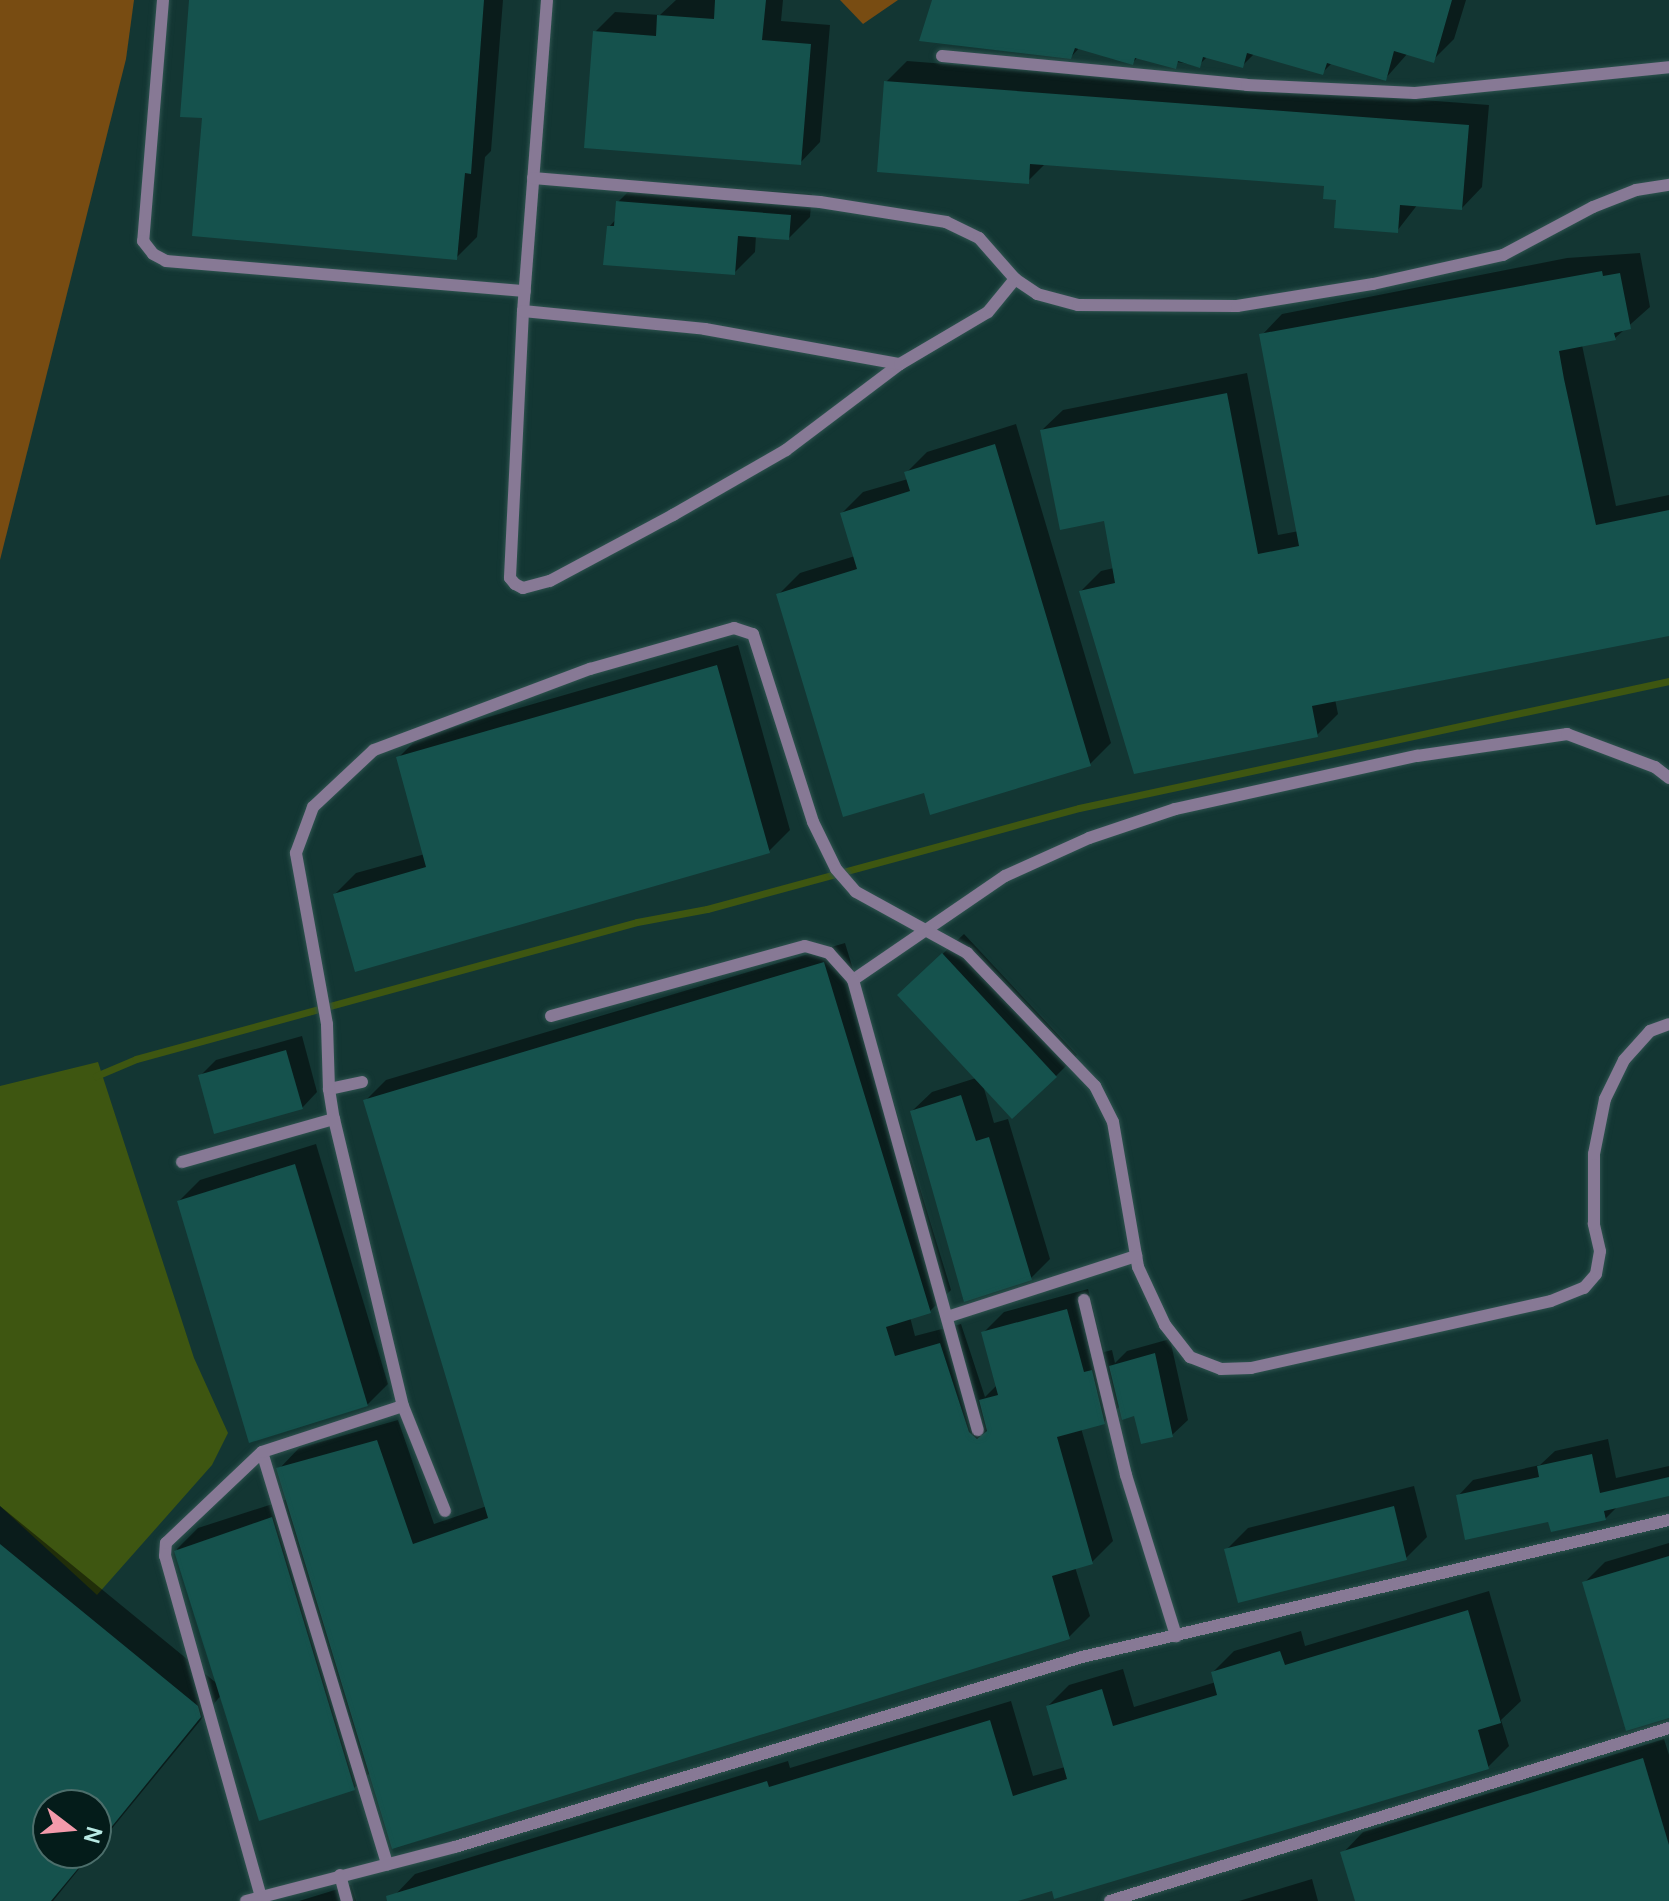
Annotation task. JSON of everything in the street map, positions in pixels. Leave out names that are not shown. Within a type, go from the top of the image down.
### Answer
[{"type":"lane","points":[[163,0],[143,241],[153,254],[166,261],[525,291]]},
{"type":"lane","points":[[547,0],[523,311],[510,578],[523,588],[550,581],[786,450],[900,364],[988,312],[1015,279]]},
{"type":"lane","points":[[942,56],[1247,85],[1415,93],[1669,67]]},
{"type":"lane","points":[[533,178],[901,213],[946,222],[979,238],[1015,279],[1037,294],[1078,305],[1237,306],[1373,284],[1503,255],[1593,207],[1636,190],[1669,185]]},
{"type":"lane","points":[[523,311],[705,329],[900,364]]},
{"type":"lane","points":[[445,1511],[403,1406],[334,1119],[329,1089],[327,1024],[296,853],[313,807],[374,750],[590,669],[734,628],[753,634],[813,822],[836,869],[856,892],[925,927],[967,953],[1095,1086],[1113,1122],[1136,1256],[1165,1325],[1190,1357],[1221,1369],[1251,1368],[1430,1329],[1551,1301],[1584,1288],[1596,1274],[1600,1251],[1594,1224],[1594,1154],[1605,1099],[1624,1060],[1650,1031],[1669,1024]]},
{"type":"lane","points":[[853,980],[925,927],[1005,876],[1089,838],[1175,809],[1417,756],[1567,734],[1655,767],[1669,778]]},
{"type":"lane","points":[[551,1016],[805,946],[829,953],[853,980],[978,1430]]},
{"type":"lane","points":[[329,1089],[362,1082]]},
{"type":"lane","points":[[182,1162],[334,1119]]},
{"type":"lane","points":[[947,1317],[1136,1256]]},
{"type":"lane","points":[[1084,1300],[1126,1475],[1176,1636]]},
{"type":"lane","points":[[261,1897],[164,1549],[262,1452],[403,1406]]},
{"type":"lane","points":[[262,1452],[387,1864]]},
{"type":"lane","points":[[246,1901],[387,1864],[1082,1657],[1669,1520]]},
{"type":"lane","points":[[1110,1901],[1669,1728]]},
{"type":"lane","points":[[340,1875],[347,1901]]},
{"type":"shaded area","points":[[0,0],[134,0],[126,59],[0,560]]},
{"type":"shaded area","points":[[840,0],[898,0],[863,24]]},
{"type":"shaded area","points":[[98,1062],[194,1358],[228,1433],[212,1465],[97,1595],[0,1506],[0,1086]]},
{"type":"building","points":[[189,0],[484,0],[471,174],[465,173],[457,260],[192,236],[202,118],[180,117]]},
{"type":"building","points":[[715,0],[766,0],[762,40],[811,44],[801,165],[584,148],[593,31],[656,36],[657,15],[714,19]]},
{"type":"building","points":[[932,0],[1452,0],[1434,63],[1394,51],[1386,81],[1327,63],[1323,75],[1247,53],[1243,68],[1203,57],[1200,68],[1178,61],[1176,69],[1135,58],[1133,65],[1075,48],[1071,59],[919,41]]},
{"type":"building","points":[[884,81],[1469,125],[1462,210],[1400,205],[1398,233],[1334,228],[1336,200],[1323,199],[1324,186],[1030,164],[1029,184],[877,172]]},
{"type":"building","points":[[616,201],[791,215],[789,240],[738,236],[735,275],[603,265],[607,226],[614,226]]},
{"type":"building","points":[[1602,271],[1603,276],[1620,273],[1631,329],[1614,333],[1616,340],[1559,351],[1564,379],[1596,525],[1669,510],[1669,636],[1312,706],[1318,737],[1134,774],[1079,591],[1115,583],[1104,521],[1060,530],[1040,430],[1227,393],[1258,554],[1299,546],[1259,334]]},
{"type":"building","points":[[995,444],[1091,766],[930,815],[924,793],[843,817],[776,594],[857,569],[840,513],[910,491],[904,472]]},
{"type":"building","points":[[717,665],[770,853],[355,972],[333,894],[426,867],[396,757]]},
{"type":"building","points":[[942,953],[1057,1077],[1012,1119],[897,995]]},
{"type":"building","points":[[824,962],[931,1313],[886,1327],[895,1356],[940,1343],[969,1432],[977,1439],[987,1431],[979,1400],[998,1395],[981,1332],[1067,1309],[1084,1372],[1092,1370],[1105,1424],[1057,1437],[1093,1564],[1052,1576],[1070,1639],[392,1849],[276,1468],[377,1440],[413,1544],[488,1518],[363,1100]]},
{"type":"building","points":[[286,1050],[303,1109],[214,1134],[198,1075]]},
{"type":"building","points":[[961,1095],[976,1141],[989,1137],[1032,1280],[964,1302],[910,1111]]},
{"type":"building","points":[[295,1164],[368,1406],[249,1443],[177,1201]]},
{"type":"building","points":[[1155,1353],[1173,1437],[1141,1444],[1134,1416],[1122,1420],[1109,1366]]},
{"type":"building","points":[[1592,1454],[1600,1493],[1669,1477],[1669,1496],[1604,1511],[1606,1520],[1551,1532],[1548,1522],[1465,1540],[1456,1495],[1539,1477],[1537,1466]]},
{"type":"building","points":[[1394,1506],[1407,1560],[1238,1603],[1224,1549]]},
{"type":"building","points":[[272,1517],[355,1790],[259,1821],[174,1551]]},
{"type":"building","points":[[0,1544],[198,1706],[201,1717],[112,1826],[112,1789],[32,1789],[32,1869],[78,1869],[51,1901],[0,1901]]},
{"type":"building","points":[[1669,1556],[1669,1718],[1626,1731],[1582,1582]]},
{"type":"building","points":[[1468,1610],[1501,1723],[1478,1730],[1489,1769],[1054,1899],[1052,1891],[1018,1901],[387,1901],[386,1896],[767,1781],[769,1787],[990,1720],[1013,1796],[1067,1779],[1046,1706],[1102,1689],[1113,1726],[1217,1695],[1211,1672],[1280,1651],[1285,1665]]},
{"type":"building","points":[[1643,1758],[1669,1845],[1669,1901],[1355,1901],[1340,1852]]},
{"type":"waterway","points":[[96,1076],[136,1059],[637,922],[707,909],[1079,808],[1669,681]]}]
